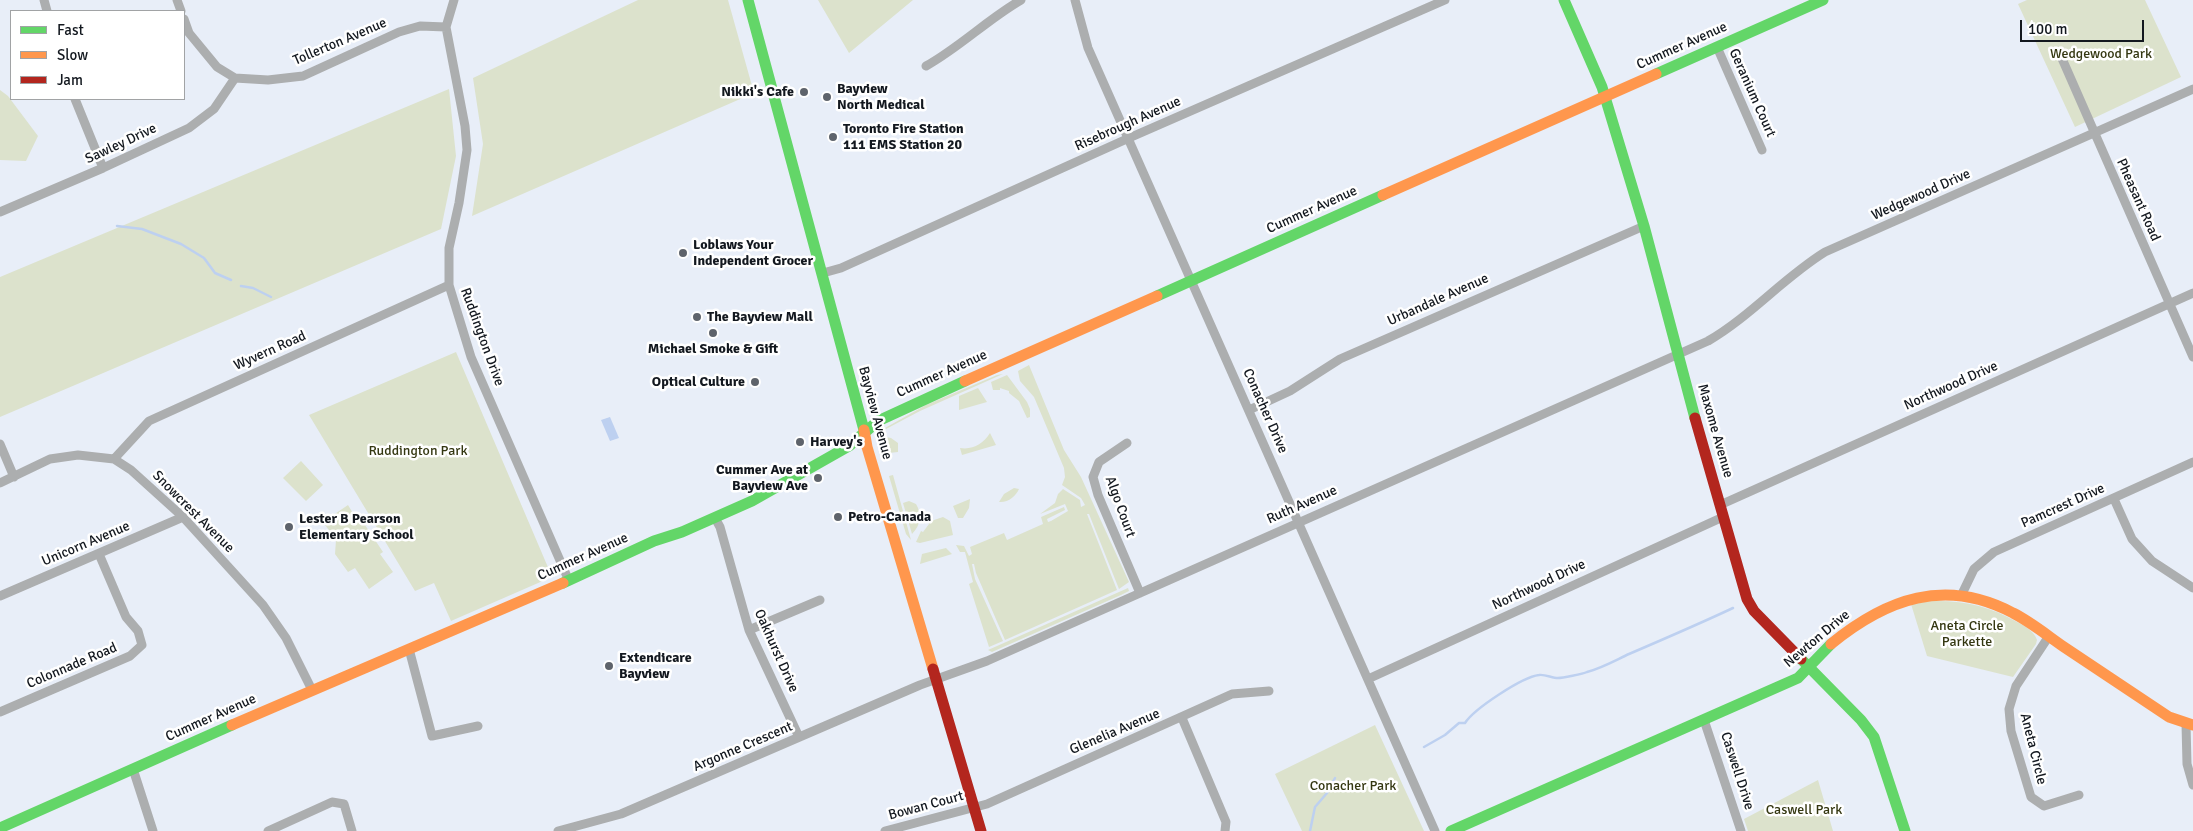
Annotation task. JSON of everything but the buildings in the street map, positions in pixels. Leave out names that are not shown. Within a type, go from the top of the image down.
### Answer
[{"type":"street","name":"Ruddington Drive","points":[[454,0],[446,27],[465,126],[467,150],[459,203],[449,248],[449,285],[471,357],[569,581]]},
{"type":"street","name":"Bayview Avenue","points":[[748,0],[861,413],[864,432],[981,831]]},
{"type":"street","points":[[926,66],[940,58],[1004,10],[1022,0]]},
{"type":"street","name":"Conacher Drive","points":[[1075,0],[1088,48],[1435,831]]},
{"type":"street","name":"Risebrough Avenue","points":[[823,273],[841,268],[1129,138],[1445,0]]},
{"type":"street","name":"Maxome Avenue","points":[[1564,0],[1604,97],[1644,226],[1723,518],[1747,599],[1754,612],[1861,720],[1874,737],[1905,831]]},
{"type":"street","name":"Cummer Avenue","points":[[0,828],[312,690],[569,581],[654,541],[715,518],[752,501],[849,446],[878,420],[1824,0]]},
{"type":"street","points":[[185,22],[189,34],[217,67],[234,78]]},
{"type":"street","name":"Tollerton Avenue","points":[[234,78],[268,80],[303,76],[399,32],[420,26],[446,27]]},
{"type":"street","name":"Geranium Court","points":[[1717,47],[1762,150]]},
{"type":"street","name":"Pheasant Road","points":[[2060,54],[2193,357]]},
{"type":"street","name":"Sawley Drive","points":[[0,212],[103,168],[189,128],[214,109],[234,78]]},
{"type":"street","name":"Wedgewood Drive","points":[[1678,354],[1725,331],[1807,263],[1825,252],[2193,89]]},
{"type":"street","points":[[75,100],[103,168]]},
{"type":"street","name":"Urbandale Avenue","points":[[1249,410],[1290,391],[1340,359],[1644,226]]},
{"type":"street","name":"Wyvern Road","points":[[114,459],[149,421],[449,285]]},
{"type":"street","name":"Northwood Drive","points":[[1720,505],[2193,294]]},
{"type":"street","name":"Ruth Avenue","points":[[936,679],[987,661],[1678,354]]},
{"type":"street","name":"Algo Court","points":[[1127,443],[1099,462],[1093,477],[1098,495],[1140,593]]},
{"type":"street","points":[[0,444],[14,477]]},
{"type":"street","name":"Snowcrest Avenue","points":[[0,483],[50,459],[78,455],[114,459],[131,470],[183,517],[263,605],[286,638],[312,690]]},
{"type":"street","name":"Pamcrest Drive","points":[[1961,596],[1974,569],[1994,552],[2193,462]]},
{"type":"street","points":[[2114,499],[2132,538],[2152,561],[2193,588]]},
{"type":"street","name":"Unicorn Avenue","points":[[0,596],[183,517]]},
{"type":"street","name":"Oakhurst Drive","points":[[715,518],[720,527],[749,630],[799,737]]},
{"type":"street","name":"Northwood Drive","points":[[1368,679],[1723,518]]},
{"type":"street","name":"Colonnade Road","points":[[0,712],[130,656],[142,645],[138,631],[126,617],[99,554]]},
{"type":"street","name":"Newton Drive","points":[[1451,831],[1798,678],[1844,632],[1884,609],[1915,597],[1961,596],[1987,602],[2014,613],[2169,717],[2189,725]]},
{"type":"street","points":[[749,630],[820,600]]},
{"type":"street","name":"Aneta Circle","points":[[2049,636],[2016,686],[2009,709],[2011,732],[2031,797],[2044,806],[2079,795]]},
{"type":"street","points":[[409,648],[432,736],[478,726]]},
{"type":"street","name":"Argonne Crescent","points":[[558,831],[621,814],[936,679]]},
{"type":"street","name":"Glenelia Avenue","points":[[974,807],[987,804],[1232,694],[1269,691]]},
{"type":"street","points":[[1182,718],[1226,822],[1225,831]]},
{"type":"street","name":"Caswell Drive","points":[[1704,720],[1741,831]]},
{"type":"street","points":[[2189,725],[2187,764],[2193,785]]},
{"type":"street","points":[[133,769],[153,831]]},
{"type":"street","points":[[268,831],[332,802],[344,804],[352,831]]},
{"type":"street","name":"Bowan Court","points":[[885,831],[974,807]]},
{"type":"green space","points":[[638,0],[728,0],[754,93],[472,216],[483,144],[473,78]]},
{"type":"green space","points":[[818,0],[913,0],[849,53]]},
{"type":"green space","name":"Wedgewood Park","points":[[2027,0],[2145,0],[2181,77],[2075,127],[2018,4]]},
{"type":"green space","points":[[449,89],[456,156],[441,229],[0,417],[0,277]]},
{"type":"green space","points":[[0,90],[8,96],[38,136],[26,161],[0,160]]},
{"type":"green space","name":"Ruddington Park","points":[[456,352],[550,572],[545,580],[451,621],[434,583],[415,591],[309,415]]},
{"type":"green space","points":[[1029,365],[1064,450],[1081,477],[1129,582],[1119,589],[1089,514],[1087,514],[1117,590],[1005,640],[976,573],[974,564],[972,564],[975,579],[1003,641],[989,647],[969,584],[973,582],[965,552],[960,552],[956,545],[964,546],[969,556],[972,554],[970,547],[1004,533],[1007,540],[1043,524],[1041,517],[1064,507],[1065,510],[1047,519],[1048,522],[1051,521],[1068,511],[1065,504],[1040,514],[1055,503],[1058,494],[1063,489],[1080,500],[1081,507],[1085,505],[1081,498],[1062,485],[1065,477],[1064,468],[1034,397],[1020,381],[1018,371]]},
{"type":"green space","points":[[1003,374],[920,411],[886,429],[885,428],[926,405]]},
{"type":"green space","points":[[1007,375],[1027,402],[1030,409],[1030,417],[1027,418],[1019,401],[1009,391],[1000,388],[1000,390],[993,390],[991,382]]},
{"type":"green space","points":[[978,388],[987,402],[959,410],[959,396]]},
{"type":"green space","points":[[990,433],[996,445],[962,455],[960,448],[969,448],[977,445]]},
{"type":"green space","points":[[886,437],[898,443],[898,452],[889,453]]},
{"type":"green space","points":[[301,461],[323,485],[306,501],[283,478]]},
{"type":"green space","points":[[893,475],[911,540],[906,534],[889,476]]},
{"type":"green space","points":[[1014,488],[1019,489],[1014,496],[1006,501],[999,502],[1004,494]]},
{"type":"green space","points":[[970,499],[969,508],[963,518],[958,518],[953,506]]},
{"type":"green space","points":[[909,501],[916,504],[920,516],[919,523],[912,534],[903,503]]},
{"type":"green space","points":[[348,505],[354,515],[357,513],[383,552],[380,554],[393,572],[369,589],[355,568],[348,572],[335,554],[336,540],[323,522]]},
{"type":"green space","points":[[943,517],[950,521],[953,535],[920,543],[916,542],[921,531],[923,532],[929,524],[928,522]]},
{"type":"green space","points":[[946,548],[952,554],[920,564],[922,554]]},
{"type":"green space","points":[[1128,588],[1129,591],[1121,595],[992,652],[988,650]]},
{"type":"green space","name":"Aneta Circle Parkette","points":[[1931,601],[1976,605],[2007,616],[2029,629],[2036,637],[2036,644],[2013,677],[1927,656],[1911,604]]},
{"type":"green space","name":"Conacher Park","points":[[1375,725],[1424,831],[1302,831],[1275,774]]},
{"type":"green space","name":"Caswell Park","points":[[1818,780],[1833,831],[1748,831],[1744,819]]},
{"type":"water","points":[[610,417],[619,438],[610,441],[601,420]]},
{"type":"waterway","points":[[117,226],[142,229],[181,244],[204,258],[215,273],[231,280]]},
{"type":"waterway","points":[[241,286],[253,288],[271,297]]},
{"type":"waterway","points":[[1424,747],[1445,735],[1459,723],[1465,723],[1488,702],[1522,681],[1539,675],[1560,678],[1593,670],[1733,608]]},
{"type":"waterway","points":[[1310,831],[1315,807],[1327,793],[1335,778]]},
{"type":"traffic: fast","points":[[748,0],[864,430]]},
{"type":"traffic: fast","points":[[1564,0],[1602,87],[1644,226],[1695,418]]},
{"type":"traffic: fast","points":[[1656,74],[1823,0]]},
{"type":"traffic: fast","points":[[1157,296],[1383,195]]},
{"type":"traffic: fast","points":[[563,583],[654,541],[682,532],[752,501],[849,446],[878,421],[965,381]]},
{"type":"traffic: fast","points":[[1451,831],[1798,678],[1831,644]]},
{"type":"traffic: fast","points":[[1801,659],[1861,720],[1874,737],[1905,831]]},
{"type":"traffic: fast","points":[[0,828],[232,725]]},
{"type":"traffic: slow","points":[[1383,195],[1656,74]]},
{"type":"traffic: slow","points":[[965,381],[1157,296]]},
{"type":"traffic: slow","points":[[864,430],[867,447],[933,669]]},
{"type":"traffic: slow","points":[[232,725],[563,583]]},
{"type":"traffic: slow","points":[[1831,644],[1873,615],[1895,605],[1917,598],[1940,595],[1964,596],[1988,602],[2013,613],[2169,717],[2193,725]]},
{"type":"traffic: jam","points":[[1695,418],[1747,599],[1754,611],[1801,659]]},
{"type":"traffic: jam","points":[[933,669],[981,831]]},
{"type":"place","name":"Nikki's Cafe","points":[[804,92]]},
{"type":"place","name":"Bayview North Medical","points":[[827,97]]},
{"type":"place","name":"Toronto Fire Station 111 EMS Station 20","points":[[833,137]]},
{"type":"place","name":"Loblaws Your Independent Grocer","points":[[683,253]]},
{"type":"place","name":"The Bayview Mall","points":[[697,317]]},
{"type":"place","name":"Michael Smoke & Gift","points":[[713,333]]},
{"type":"place","name":"Optical Culture","points":[[755,382]]},
{"type":"place","name":"Harvey's","points":[[800,442]]},
{"type":"place","name":"Cummer Ave at Bayview Ave","points":[[818,478]]},
{"type":"place","name":"Petro-Canada","points":[[838,517]]},
{"type":"place","name":"Lester B Pearson Elementary School","points":[[289,527]]},
{"type":"place","name":"Extendicare Bayview","points":[[609,666]]}]
